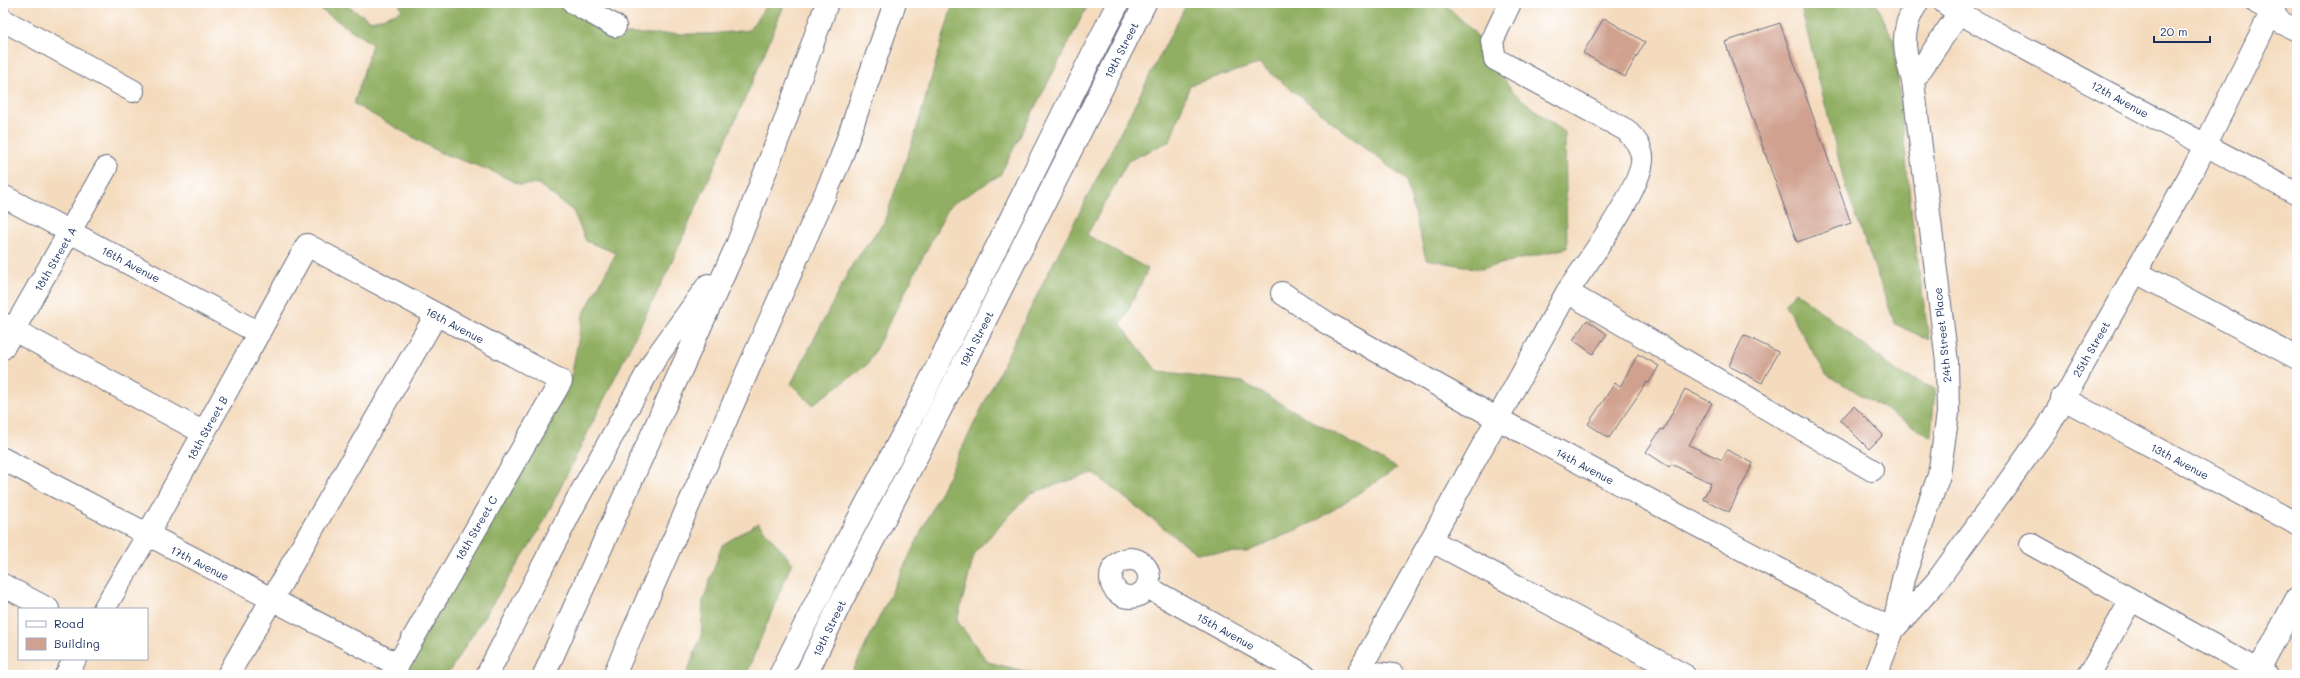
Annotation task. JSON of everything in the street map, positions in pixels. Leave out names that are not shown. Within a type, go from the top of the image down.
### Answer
[{"type":"main road","points":[[574,3],[615,26]]},
{"type":"main road","points":[[544,675],[737,246],[785,121],[827,3]]},
{"type":"main road","points":[[614,675],[841,158],[895,3]]},
{"type":"main road","name":"19th Street","points":[[780,675],[917,407],[1118,3]]},
{"type":"main road","name":"19th Street","points":[[806,675],[840,604],[926,438],[1145,3]]},
{"type":"main road","points":[[1358,675],[1567,292],[1601,243],[1635,185],[1642,157],[1639,144],[1626,130],[1495,59],[1492,41],[1510,3]]},
{"type":"main road","name":"24th Street Place","points":[[1892,630],[1903,579],[1939,475],[1948,413],[1947,362],[1913,81],[1904,50],[1909,16],[1917,3]]},
{"type":"main road","points":[[2269,6],[2280,22],[2297,30]]},
{"type":"main road","name":"25th Street","points":[[1876,675],[1892,630],[1937,580],[2048,427],[2062,398],[2136,272],[2194,168],[2269,6]]},
{"type":"main road","points":[[1913,81],[1952,8]]},
{"type":"main road","name":"12th Avenue","points":[[1952,8],[2297,194]]},
{"type":"main road","points":[[3,20],[133,91]]},
{"type":"main road","name":"18th Street A","points":[[3,348],[8,327],[71,232],[106,168]]},
{"type":"main road","name":"16th Avenue","points":[[3,196],[259,333]]},
{"type":"main road","name":"16th Avenue","points":[[307,245],[560,381]]},
{"type":"main road","name":"18th Street B","points":[[105,608],[147,536],[307,245]]},
{"type":"main road","points":[[487,675],[574,505],[655,359],[737,246]]},
{"type":"main road","points":[[2136,272],[2297,358]]},
{"type":"main road","points":[[1567,292],[1872,470]]},
{"type":"main road","name":"14th Avenue","points":[[1282,293],[1327,323],[1498,419],[1892,630]]},
{"type":"main road","points":[[228,675],[436,315]]},
{"type":"main road","points":[[8,327],[204,433]]},
{"type":"main road","name":"18th Street C","points":[[395,670],[560,381]]},
{"type":"main road","name":"13th Avenue","points":[[2062,398],[2297,524]]},
{"type":"main road","name":"17th Avenue","points":[[3,459],[147,536],[272,600],[395,670]]},
{"type":"main road","points":[[1432,541],[1684,675]]},
{"type":"main road","points":[[2031,544],[2261,673],[2297,598]]},
{"type":"main road","points":[[3,584],[46,608]]},
{"type":"main road","name":"15th Avenue","points":[[1147,587],[1305,675]]},
{"type":"main road","points":[[2089,675],[2131,600]]},
{"type":"main road","points":[[66,675],[74,660]]},
{"type":"main road","points":[[1358,675],[1377,673],[1392,675]]},
{"type":"green space","points":[[311,3],[342,3],[372,21],[402,11],[399,3],[555,3],[610,34],[711,34],[749,30],[766,6],[764,3],[785,3],[755,76],[669,268],[540,529],[447,675],[402,675],[571,377],[583,315],[616,253],[586,241],[573,211],[538,184],[521,185],[489,170],[441,153],[354,104],[372,44]]},
{"type":"green space","points":[[953,3],[1089,3],[1000,175],[949,206],[868,364],[812,405],[791,384],[852,265],[884,222],[916,131]]},
{"type":"green space","points":[[1187,3],[1444,3],[1474,32],[1513,92],[1565,133],[1567,248],[1480,269],[1426,259],[1406,180],[1259,64],[1190,85],[1170,141],[1128,161],[1087,235],[1148,269],[1121,325],[1158,372],[1242,382],[1397,468],[1316,521],[1247,552],[1196,553],[1093,473],[1031,493],[975,552],[957,621],[988,662],[1040,675],[851,675],[1043,283]]},
{"type":"green space","points":[[1800,3],[1876,3],[1894,41],[1912,219],[1929,340],[1895,324],[1845,185]]},
{"type":"green space","points":[[1795,291],[1899,373],[1935,389],[1931,437],[1826,374],[1785,305]]},
{"type":"green space","points":[[758,523],[792,562],[746,675],[686,675],[701,637],[703,601],[722,545]]},
{"type":"building","points":[[1604,18],[1645,42],[1625,77],[1583,53]]},
{"type":"building","points":[[1780,23],[1851,223],[1797,242],[1725,42]]},
{"type":"building","points":[[1587,320],[1607,334],[1593,354],[1573,340]]},
{"type":"building","points":[[1744,335],[1778,352],[1762,383],[1729,366]]},
{"type":"building","points":[[1638,354],[1659,366],[1649,383],[1647,382],[1609,438],[1588,424],[1615,383],[1620,387]]},
{"type":"building","points":[[1685,389],[1712,403],[1689,445],[1722,460],[1727,450],[1753,463],[1729,512],[1703,499],[1711,483],[1671,464],[1669,467],[1646,452],[1661,429],[1663,430]]},
{"type":"building","points":[[1854,406],[1883,435],[1869,449],[1840,420]]}]
